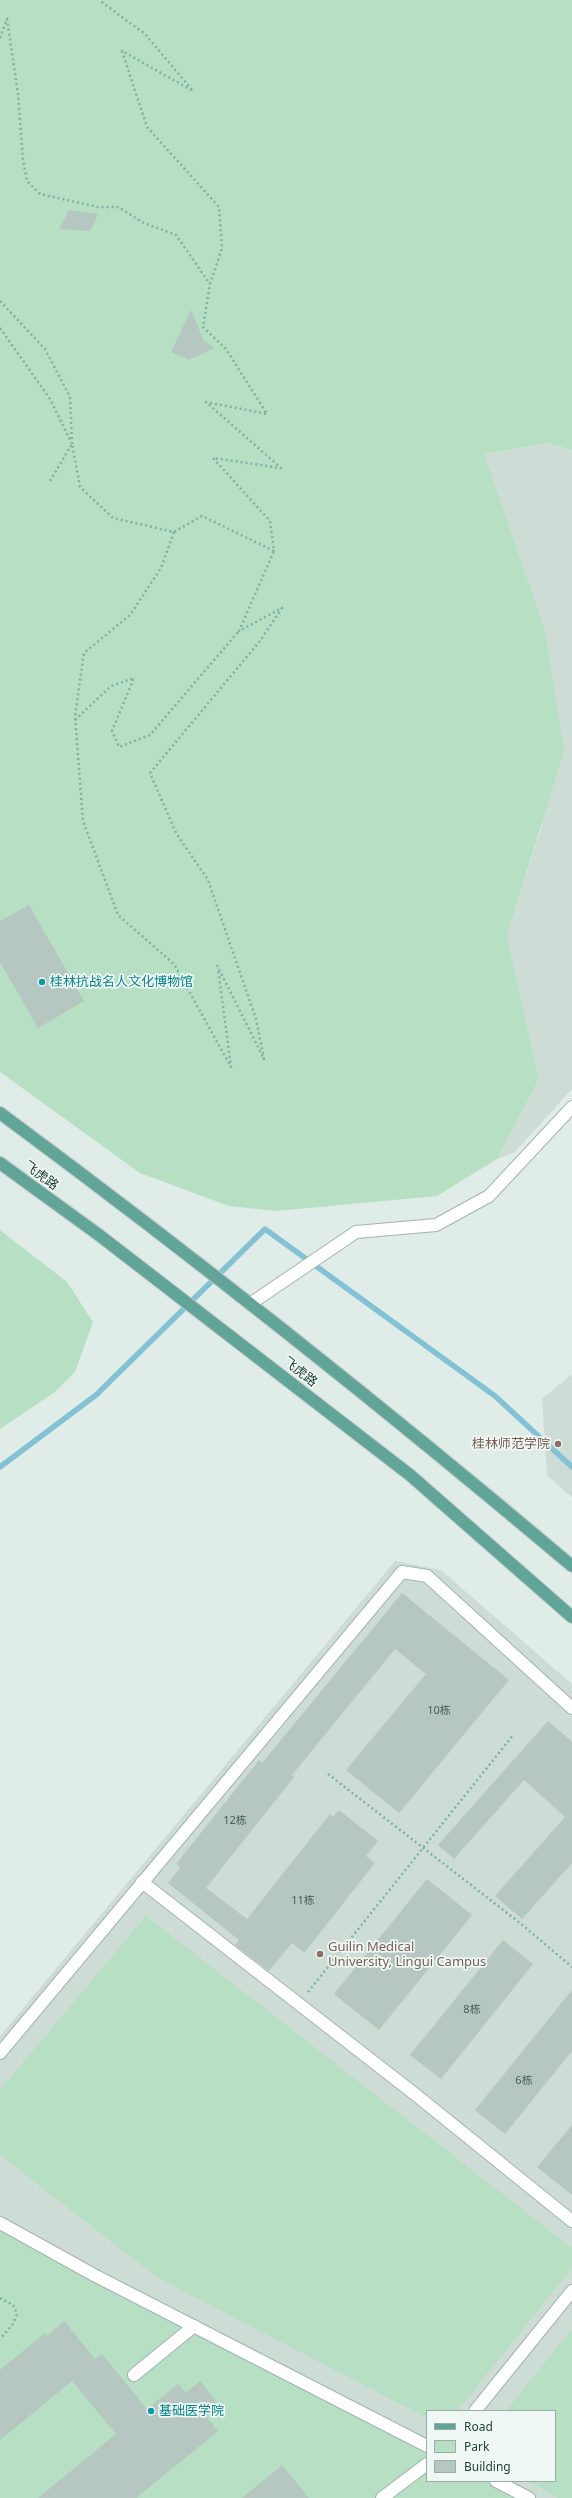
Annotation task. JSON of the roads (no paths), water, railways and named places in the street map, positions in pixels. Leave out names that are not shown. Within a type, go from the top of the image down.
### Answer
[{"type":"main road","name":"飞虎路","points":[[0,1113],[126,1206],[250,1304],[434,1450],[572,1566]]},
{"type":"main road","name":"飞虎路","points":[[0,1163],[186,1302],[410,1475],[572,1617]]},
{"type":"street","points":[[250,1304],[356,1232],[436,1225],[489,1196],[572,1107]]},
{"type":"street","points":[[0,2053],[402,1572],[427,1576],[572,1708]]},
{"type":"street","points":[[142,1882],[298,2005],[416,2095],[572,2221]]},
{"type":"street","points":[[0,2223],[62,2259],[426,2445]]},
{"type":"street","points":[[476,2410],[572,2291]]},
{"type":"street","points":[[134,2375],[194,2326]]},
{"type":"street","points":[[382,2498],[426,2465]]},
{"type":"street","points":[[498,2482],[529,2498]]},
{"type":"waterway","points":[[0,1467],[96,1395],[265,1229],[495,1396],[572,1467]]},
{"type":"place","name":"桂林抗战名人文化博物馆","points":[[42,982]]},
{"type":"place","name":"桂林师范学院","points":[[558,1444]]},
{"type":"place","name":"Guilin Medical University, Lingui Campus","points":[[320,1954]]},
{"type":"place","name":"基础医学院","points":[[151,2411]]}]
